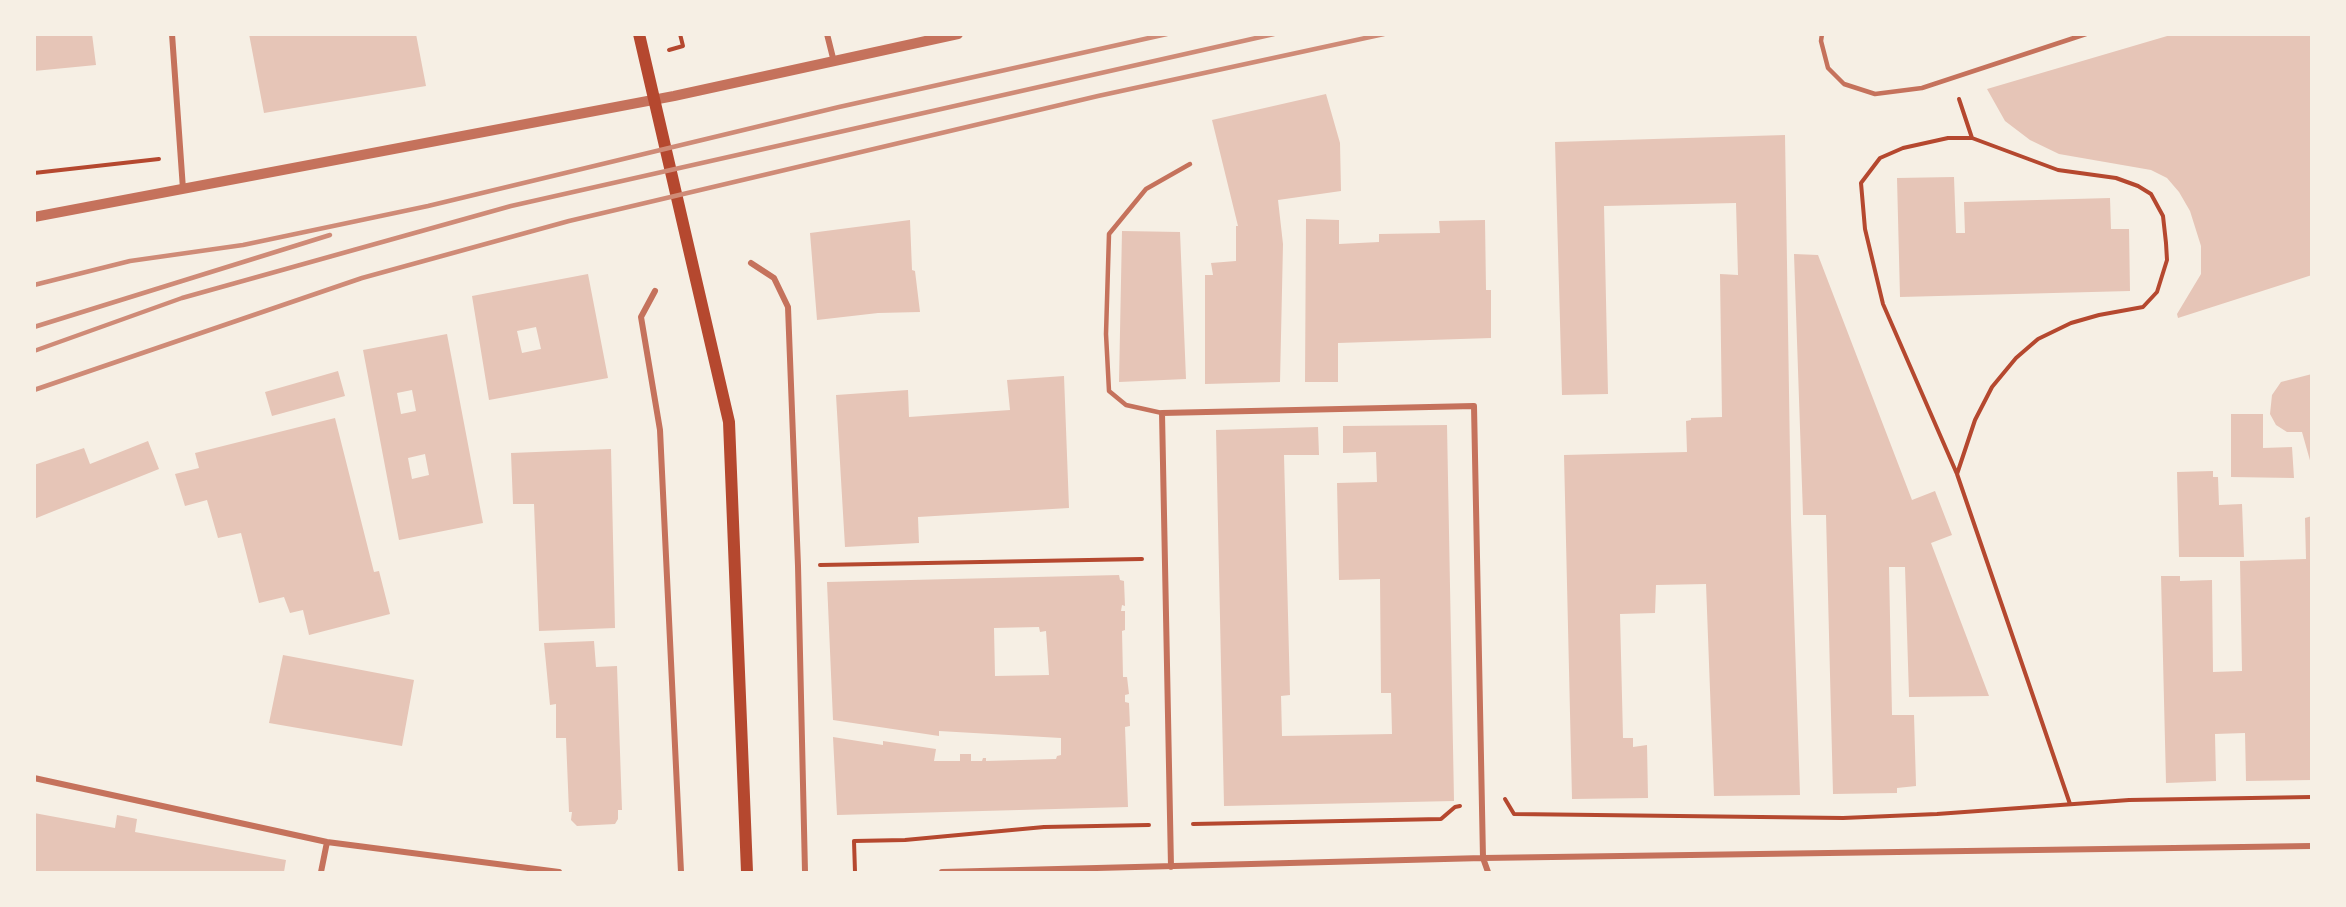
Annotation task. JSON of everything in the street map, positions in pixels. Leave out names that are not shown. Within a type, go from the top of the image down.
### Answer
[{"type":"main road","points":[[639,34],[729,422],[747,873]]},
{"type":"street","points":[[172,34],[183,190]]},
{"type":"street","points":[[827,34],[834,62]]},
{"type":"street","points":[[34,217],[674,96],[958,34]]},
{"type":"street","points":[[751,263],[774,278],[788,307],[798,566],[805,873]]},
{"type":"street","points":[[655,291],[641,317],[660,430],[681,873]]},
{"type":"street","points":[[1172,867],[1162,412],[1474,406],[1483,858],[1488,873]]},
{"type":"street","points":[[34,778],[327,842],[559,873]]},
{"type":"street","points":[[321,873],[327,842]]},
{"type":"street","points":[[942,873],[1483,858],[2312,846]]},
{"type":"lane","points":[[1822,34],[1821,41],[1828,68],[1844,84],[1875,94],[1922,88],[2086,34]]},
{"type":"lane","points":[[1162,412],[1126,405],[1109,391],[1106,334],[1109,234],[1146,189],[1190,164]]},
{"type":"path","points":[[680,34],[683,46]]},
{"type":"path","points":[[1952,78],[1972,138]]},
{"type":"path","points":[[1957,474],[1975,420],[1992,387],[2016,358],[2038,339],[2071,323],[2143,307],[2157,292],[2167,260],[2163,216],[2151,194],[2138,186],[2116,178],[2058,170],[1972,138],[1948,138],[1903,148],[1880,158],[1861,183],[1865,229],[1883,304],[1957,474],[2070,804]]},
{"type":"path","points":[[34,173],[181,157]]},
{"type":"path","points":[[798,566],[1166,558]]},
{"type":"path","points":[[855,873],[854,841],[905,840],[1044,827],[1441,819],[1455,807],[1483,800],[1505,798],[1514,814],[1844,818],[1937,814],[2129,800],[2312,797]]},
{"type":"building","points":[[34,34],[92,34],[96,65],[34,71]]},
{"type":"building","points":[[249,34],[416,34],[426,86],[264,113]]},
{"type":"building","points":[[2174,34],[2312,34],[2312,275],[2178,318],[2177,314],[2201,274],[2201,246],[2190,211],[2179,192],[2167,178],[2151,170],[2059,154],[2030,140],[2005,121],[1987,89]]},
{"type":"building","points":[[1326,94],[1340,143],[1341,191],[1278,200],[1283,244],[1280,382],[1205,384],[1205,275],[1213,275],[1211,263],[1236,261],[1236,226],[1238,226],[1212,120]]},
{"type":"building","points":[[1785,135],[1791,520],[1800,795],[1714,796],[1706,584],[1656,585],[1655,613],[1620,614],[1623,738],[1633,738],[1633,747],[1647,745],[1648,798],[1572,799],[1564,455],[1687,452],[1686,421],[1691,418],[1722,417],[1720,274],[1738,275],[1736,203],[1604,206],[1608,394],[1562,395],[1555,142]]},
{"type":"building","points":[[1954,177],[1956,233],[1965,233],[1964,202],[2110,198],[2111,229],[2129,229],[2130,291],[1900,297],[1897,178]]},
{"type":"building","points":[[1306,219],[1339,220],[1339,244],[1379,242],[1379,234],[1440,233],[1439,221],[1485,220],[1486,290],[1491,290],[1491,338],[1338,343],[1338,382],[1305,382]]},
{"type":"building","points":[[910,220],[912,270],[915,271],[920,312],[878,313],[817,320],[810,233]]},
{"type":"building","points":[[1122,231],[1180,232],[1186,379],[1119,382]]},
{"type":"building","points":[[1794,254],[1818,255],[1912,500],[1935,491],[1952,535],[1931,543],[1989,696],[1909,697],[1905,567],[1889,567],[1892,715],[1914,715],[1916,786],[1897,788],[1897,793],[1833,794],[1826,515],[1803,515]]},
{"type":"building","points":[[588,274],[608,378],[489,400],[472,296]],"holes":[[[536,327],[541,349],[522,353],[517,331]]]},
{"type":"building","points":[[447,334],[483,523],[399,540],[363,350]],"holes":[[[412,390],[416,411],[401,414],[397,393]],[[425,454],[429,475],[412,479],[408,458]]]},
{"type":"building","points":[[338,371],[345,396],[272,416],[265,392]]},
{"type":"building","points":[[2312,374],[2311,464],[2302,432],[2287,432],[2276,425],[2270,414],[2272,395],[2281,382]]},
{"type":"building","points":[[1064,376],[1069,508],[918,517],[919,543],[845,547],[836,395],[908,390],[909,417],[1010,410],[1007,380]]},
{"type":"building","points":[[2231,414],[2263,414],[2263,448],[2292,447],[2294,478],[2231,477]]},
{"type":"building","points":[[335,418],[374,572],[379,571],[390,614],[309,635],[303,610],[290,613],[284,597],[259,603],[241,533],[218,538],[207,500],[185,506],[175,474],[199,468],[195,453]]},
{"type":"building","points":[[1447,425],[1454,801],[1224,806],[1216,430],[1318,427],[1319,455],[1284,455],[1290,695],[1281,696],[1282,736],[1392,734],[1391,693],[1381,693],[1380,579],[1339,580],[1337,483],[1377,482],[1376,452],[1343,453],[1343,426]]},
{"type":"building","points":[[148,441],[159,469],[34,519],[34,465],[84,448],[90,464]]},
{"type":"building","points":[[611,449],[615,628],[539,631],[534,504],[513,504],[511,453]]},
{"type":"building","points":[[2213,471],[2213,477],[2218,477],[2219,505],[2242,504],[2244,557],[2179,557],[2177,472]]},
{"type":"building","points":[[2312,516],[2312,780],[2246,781],[2245,733],[2215,734],[2216,781],[2166,783],[2161,576],[2180,576],[2180,581],[2212,580],[2213,672],[2242,671],[2240,561],[2306,559],[2305,518]]},
{"type":"building","points":[[1119,575],[1120,580],[1124,581],[1125,606],[1122,605],[1121,611],[1125,611],[1125,630],[1122,631],[1123,677],[1127,677],[1129,694],[1125,695],[1125,702],[1129,703],[1130,726],[1125,727],[1128,807],[837,815],[833,737],[883,745],[883,741],[936,749],[934,761],[960,761],[960,754],[971,754],[971,761],[982,761],[983,758],[986,758],[986,761],[1056,759],[1061,755],[1061,738],[939,731],[939,736],[833,720],[827,582]],"holes":[[[1039,627],[1040,632],[1046,631],[1049,675],[995,676],[994,628]]]},
{"type":"building","points":[[594,641],[596,667],[617,666],[622,810],[618,810],[618,819],[615,824],[577,826],[571,820],[572,812],[569,812],[566,738],[556,738],[556,704],[550,705],[544,643]]},
{"type":"building","points":[[283,655],[414,680],[402,746],[269,723]]},
{"type":"building","points":[[34,813],[115,828],[117,815],[137,819],[135,832],[286,860],[284,872],[34,872]]},
{"type":"railway","points":[[34,285],[130,261],[243,245],[428,206],[839,107],[1167,34]]},
{"type":"railway","points":[[34,351],[182,298],[511,206],[1274,34]]},
{"type":"railway","points":[[34,390],[362,278],[569,221],[1098,96],[1384,34]]},
{"type":"railway","points":[[34,327],[330,235]]}]
